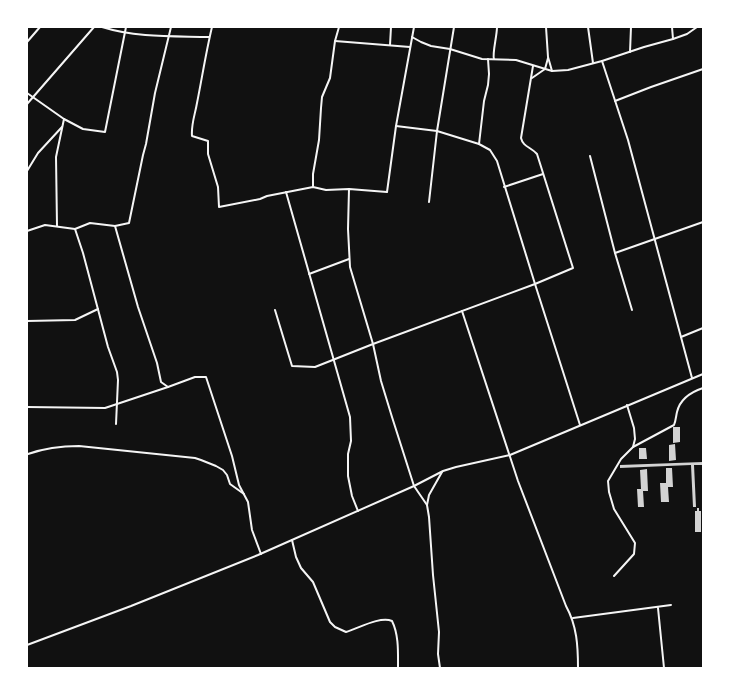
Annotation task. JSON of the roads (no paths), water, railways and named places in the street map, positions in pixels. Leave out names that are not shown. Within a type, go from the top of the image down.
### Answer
[{"type":"street","points":[[27,42],[40,27]]},
{"type":"street","points":[[27,104],[94,27]]},
{"type":"street","points":[[102,27],[135,34],[210,37]]},
{"type":"street","points":[[27,93],[34,96],[64,119],[83,129],[105,132],[126,27]]},
{"type":"street","points":[[27,231],[45,225],[75,229],[90,222],[115,226],[129,223],[146,144],[155,92],[171,27]]},
{"type":"street","points":[[212,27],[197,107],[192,122],[192,136],[208,141],[208,154],[218,187],[219,207],[313,187],[326,190],[349,189],[387,192],[396,126],[414,27]]},
{"type":"street","points":[[313,187],[313,174],[320,135],[322,97],[330,78],[335,40],[339,27]]},
{"type":"street","points":[[390,45],[391,27]]},
{"type":"street","points":[[429,202],[437,131],[454,27]]},
{"type":"street","points":[[494,59],[493,53],[496,45],[497,27]]},
{"type":"street","points":[[546,27],[548,58],[552,71]]},
{"type":"street","points":[[588,27],[592,63]]},
{"type":"street","points":[[630,52],[631,27]]},
{"type":"street","points":[[672,27],[672,39]]},
{"type":"street","points":[[412,37],[431,46],[450,49],[482,59],[516,60],[552,71],[568,70],[602,61],[687,34],[697,27]]},
{"type":"street","points":[[335,40],[410,47]]},
{"type":"street","points":[[531,79],[545,69],[548,58]]},
{"type":"street","points":[[479,144],[484,101],[488,85],[488,59]]},
{"type":"street","points":[[602,61],[628,140],[692,378]]},
{"type":"street","points":[[275,310],[292,366],[315,367],[535,284],[573,268],[537,154],[534,150],[525,146],[521,138],[527,111],[533,66]]},
{"type":"street","points":[[615,101],[703,69]]},
{"type":"street","points":[[57,226],[56,157],[64,119]]},
{"type":"street","points":[[27,171],[38,153],[62,126]]},
{"type":"street","points":[[396,126],[437,131],[479,144],[490,150],[493,154],[497,161],[580,424]]},
{"type":"street","points":[[590,156],[615,253],[632,310]]},
{"type":"street","points":[[504,187],[543,174]]},
{"type":"street","points":[[349,189],[348,259],[388,402],[414,486],[427,505]]},
{"type":"street","points":[[286,192],[308,274],[350,416],[351,442],[348,454],[348,476],[352,496],[358,511]]},
{"type":"street","points":[[615,253],[703,222]]},
{"type":"street","points":[[115,226],[138,307],[157,363],[161,382],[168,387]]},
{"type":"street","points":[[75,229],[83,253],[108,347],[117,372],[116,424]]},
{"type":"street","points":[[308,274],[348,259]]},
{"type":"street","points":[[27,321],[74,320],[98,310]]},
{"type":"street","points":[[462,311],[523,494],[572,618],[578,645],[578,668]]},
{"type":"street","points":[[681,337],[703,328]]},
{"type":"street","points":[[27,645],[132,606],[261,554],[414,486],[443,471],[510,455],[580,424],[703,374]]},
{"type":"street","points":[[27,407],[105,408],[196,377],[206,377],[232,456],[237,479],[248,502],[252,530],[261,554]]},
{"type":"street","points":[[614,576],[634,554],[635,543],[614,509],[609,492],[608,481],[621,459],[633,447],[674,424],[680,404],[685,398],[703,388]]},
{"type":"street","points":[[627,405],[634,428],[633,447]]},
{"type":"street","points":[[28,454],[44,449],[63,446],[79,446],[195,458],[223,470],[227,475],[230,484],[245,495]]},
{"type":"street","points":[[440,668],[438,654],[439,632],[427,505],[429,495],[443,471]]},
{"type":"street","points":[[292,540],[296,557],[301,568],[313,582],[330,622],[335,627],[346,632],[388,619],[392,621],[396,636],[398,668]]},
{"type":"street","points":[[572,618],[671,606]]},
{"type":"street","points":[[658,608],[664,668]]}]
